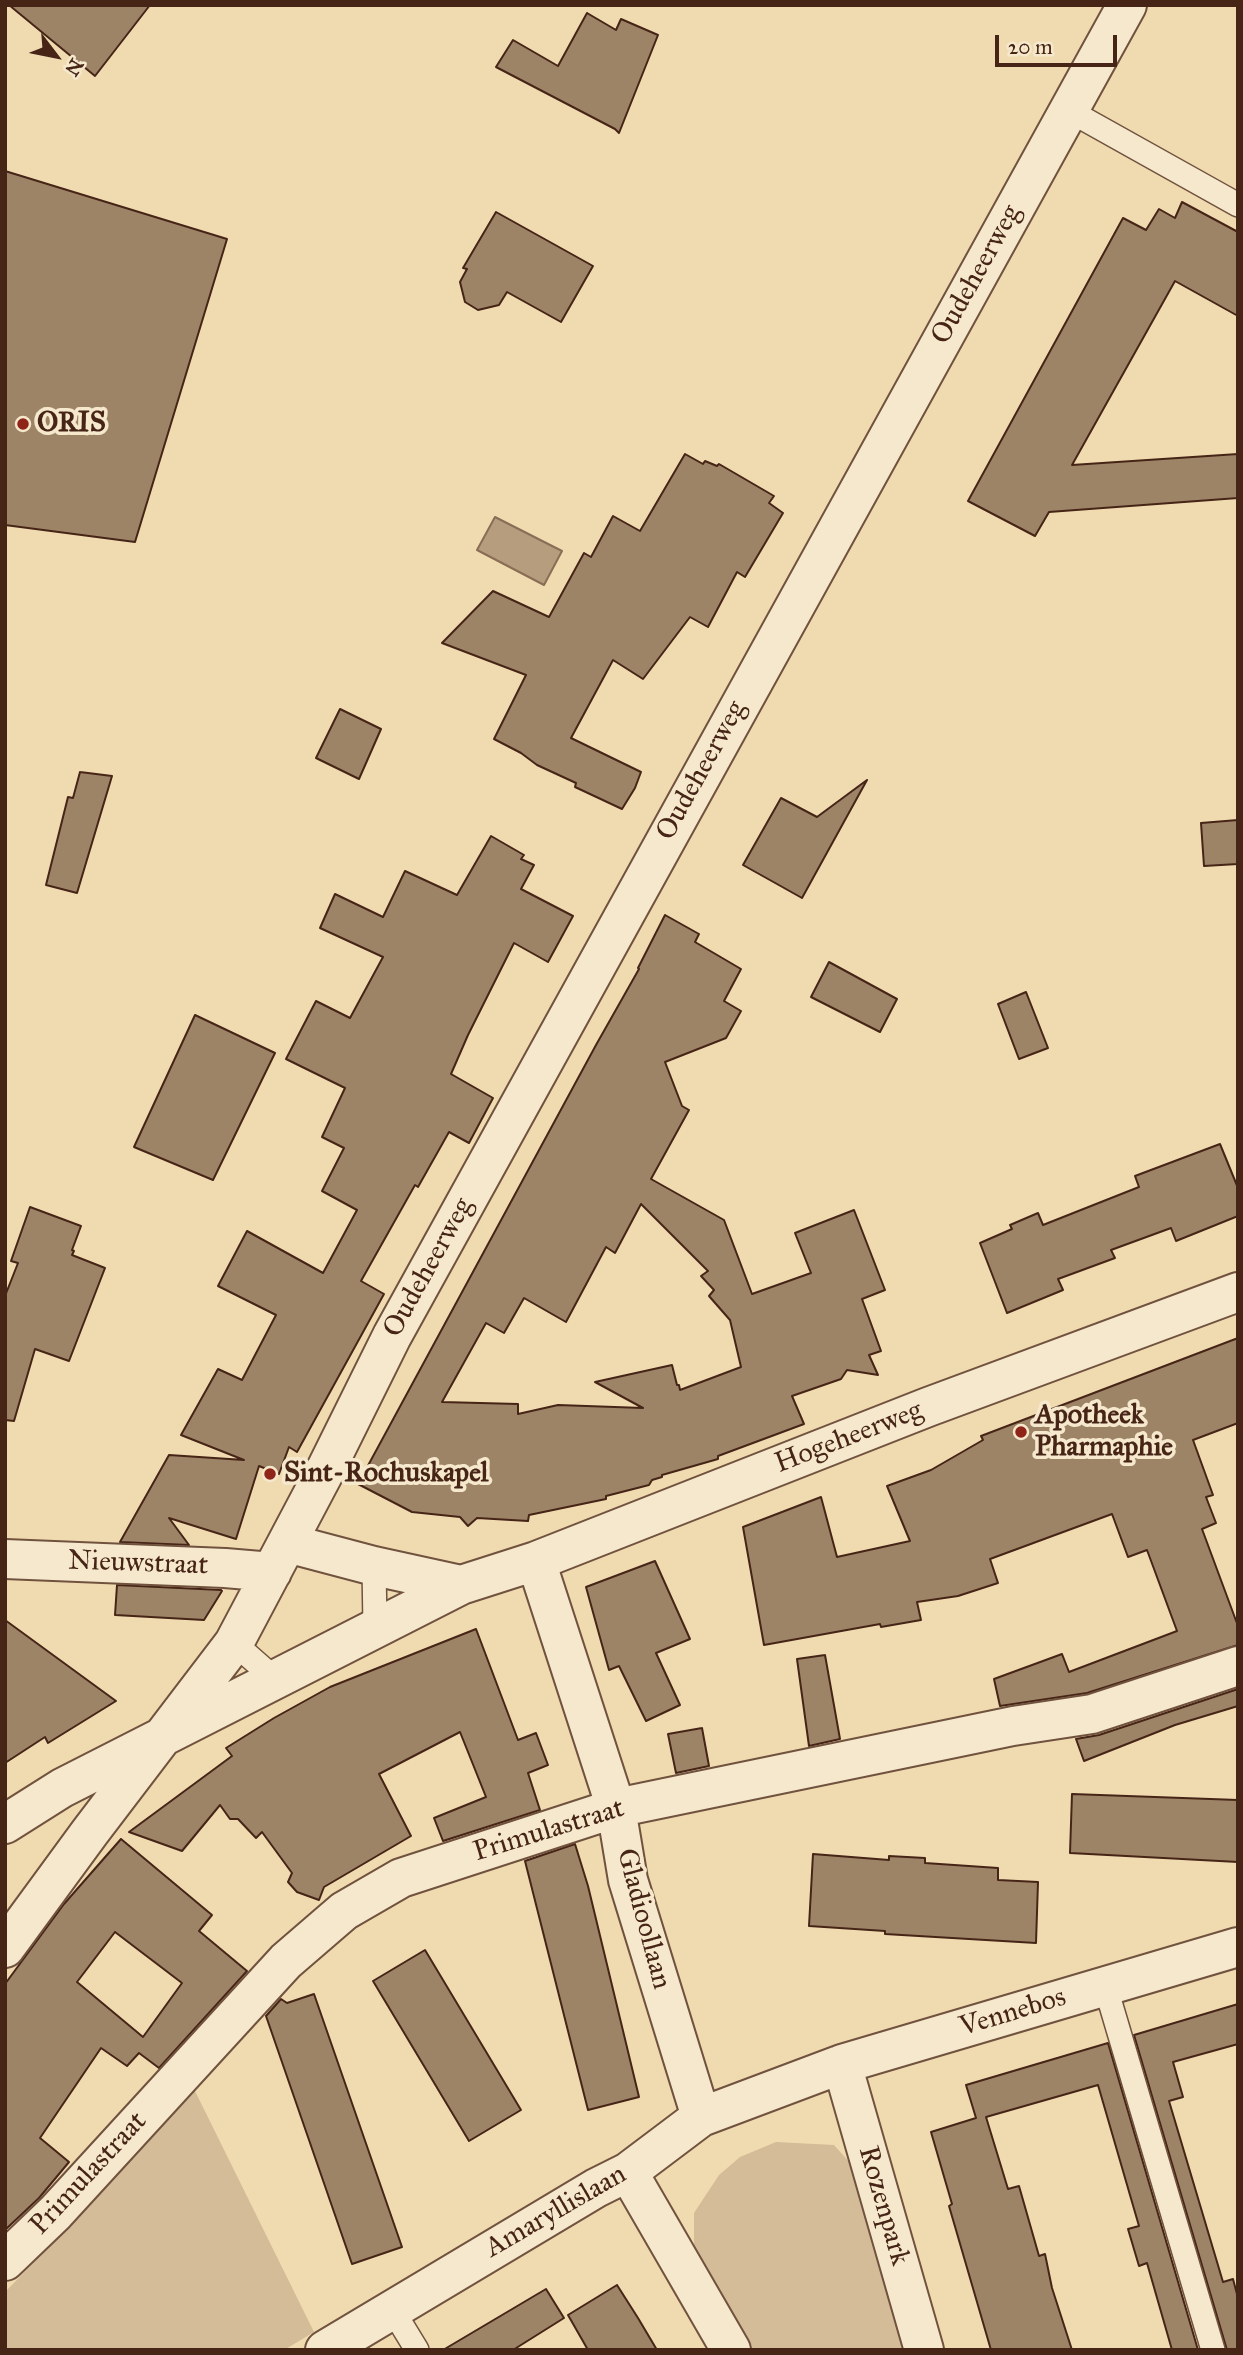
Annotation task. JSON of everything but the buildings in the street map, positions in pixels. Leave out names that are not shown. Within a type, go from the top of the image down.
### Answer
[{"type":"street","name":"Oudeheerweg","points":[[5,1948],[234,1643],[392,1336],[1127,5]]},
{"type":"street","name":"Hogeheerweg","points":[[5,1824],[62,1788],[461,1584],[536,1561],[928,1407],[1238,1292]]},
{"type":"street","name":"Nieuwstraat","points":[[5,1559],[225,1568],[280,1557],[374,1566],[461,1584]]},
{"type":"street","name":"Gladioollaan","points":[[536,1561],[616,1808],[628,1880],[701,2117]]},
{"type":"street","name":"Primulastraat","points":[[5,2261],[55,2213],[286,1961],[344,1911],[401,1878],[616,1808],[1013,1726],[1092,1714],[1238,1666]]},
{"type":"street","name":"Vennebos","points":[[790,2083],[842,2063],[1238,1947]]},
{"type":"street","name":"Rozenpark","points":[[842,2063],[924,2350]]},
{"type":"street","name":"Amaryllislaan","points":[[325,2350],[596,2188],[628,2172],[701,2117],[790,2083]]},
{"type":"street","points":[[628,2172],[731,2350]]},
{"type":"lane","points":[[1068,110],[1238,205]]},
{"type":"lane","points":[[374,1566],[375,1627]]},
{"type":"lane","points":[[234,1643],[275,1679]]},
{"type":"lane","points":[[1105,1985],[1213,2350]]},
{"type":"lane","points":[[392,2309],[417,2350]]},
{"type":"shaded area","points":[[495,517],[562,551],[544,585],[477,550]]},
{"type":"shaded area","points":[[193,2087],[314,2332],[284,2350],[5,2350],[5,2292],[66,2230]]},
{"type":"shaded area","points":[[776,2142],[834,2145],[852,2165],[909,2350],[753,2350],[694,2252],[694,2213],[719,2175],[740,2157]]},
{"type":"place","name":"ORIS","points":[[23,424]]},
{"type":"place","name":"Apotheek Pharmaphie","points":[[1021,1432]]},
{"type":"place","name":"Sint-Rochuskapel","points":[[270,1474]]}]
